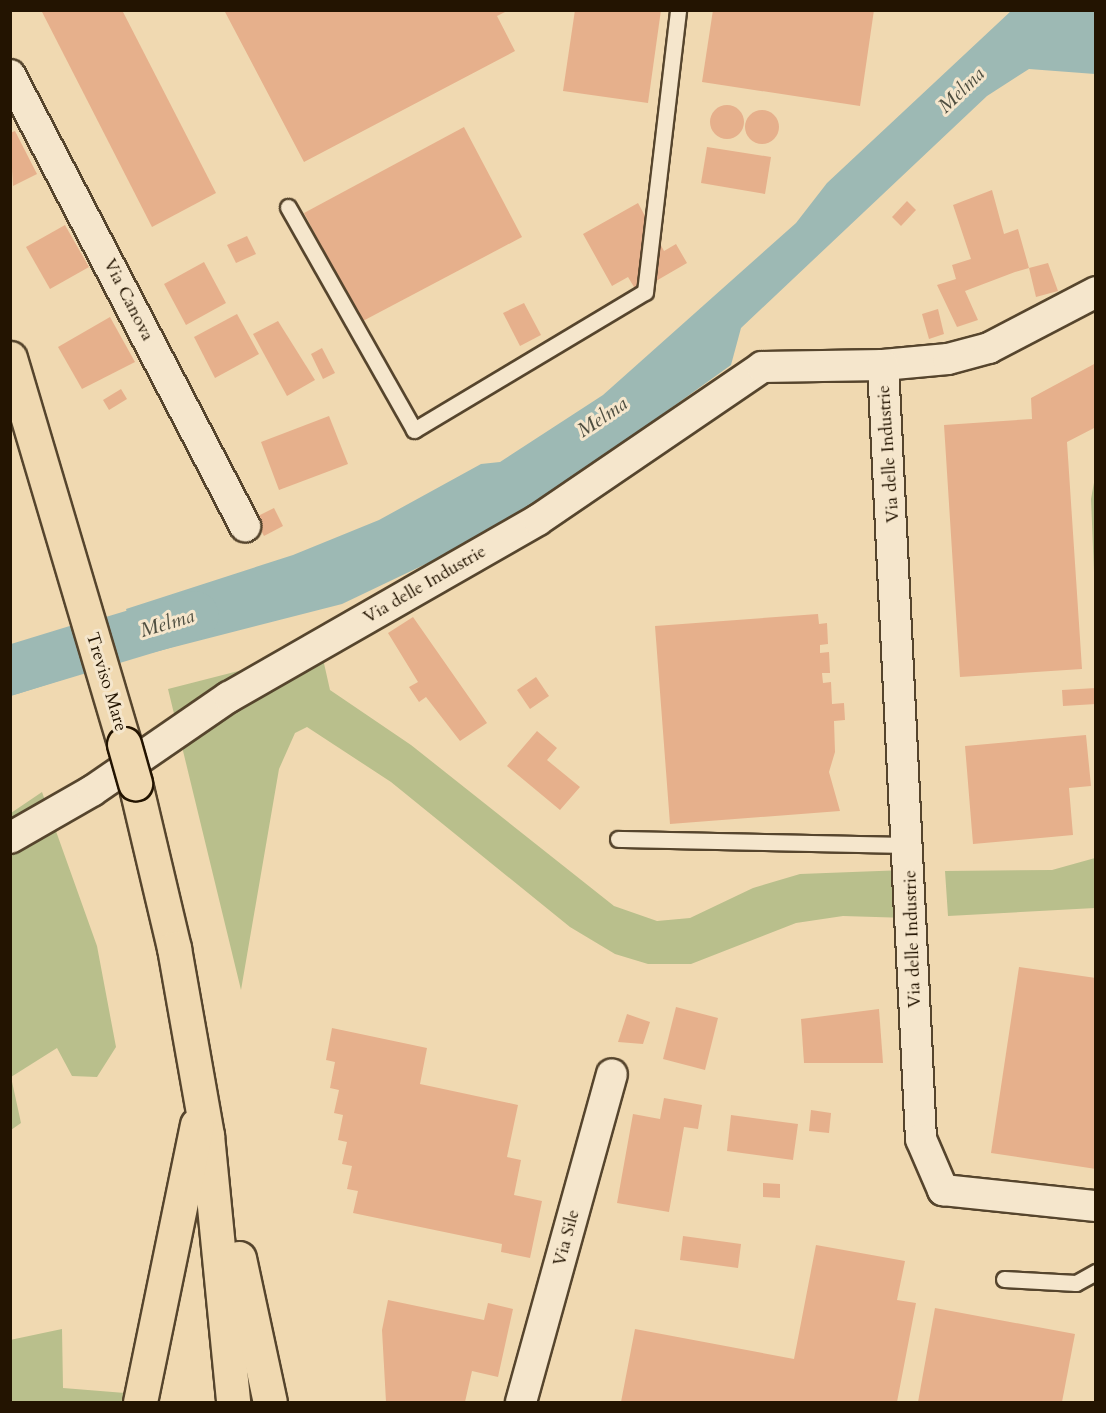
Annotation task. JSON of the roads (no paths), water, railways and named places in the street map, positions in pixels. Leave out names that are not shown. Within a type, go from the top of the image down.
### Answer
[{"type":"highway","name":"Treviso Mare","points":[[10,358],[135,783],[186,1009],[213,1174]]},
{"type":"highway","points":[[140,1402],[200,1094]]},
{"type":"highway","points":[[213,1174],[233,1402]]},
{"type":"highway","points":[[213,1174],[255,1317],[270,1402]]},
{"type":"street","name":"Via Canova","points":[[10,75],[245,526]]},
{"type":"street","points":[[883,365],[948,359],[988,348],[1095,292]]},
{"type":"street","name":"Via delle Industrie","points":[[10,838],[93,791],[229,697],[538,520],[762,367],[883,365],[910,845],[921,1139],[930,1169],[943,1190],[1095,1206]]},
{"type":"street","name":"Via Sile","points":[[521,1402],[612,1074]]},
{"type":"lane","points":[[288,207],[414,430],[645,292],[678,10]]},
{"type":"lane","points":[[618,839],[910,845]]},
{"type":"lane","points":[[1004,1279],[1076,1283],[1095,1272]]},
{"type":"water","points":[[1011,11],[1095,11],[1095,74],[1029,69],[987,96],[741,328],[731,365],[550,495],[453,551],[342,604],[151,653],[135,640],[126,609],[293,555],[379,520],[481,464],[500,462],[603,395],[796,223],[827,183]]},
{"type":"water","points":[[73,625],[82,656],[77,675],[11,696],[11,644]]},
{"type":"waterway","name":"Melma","points":[[10,671],[195,615]]}]
